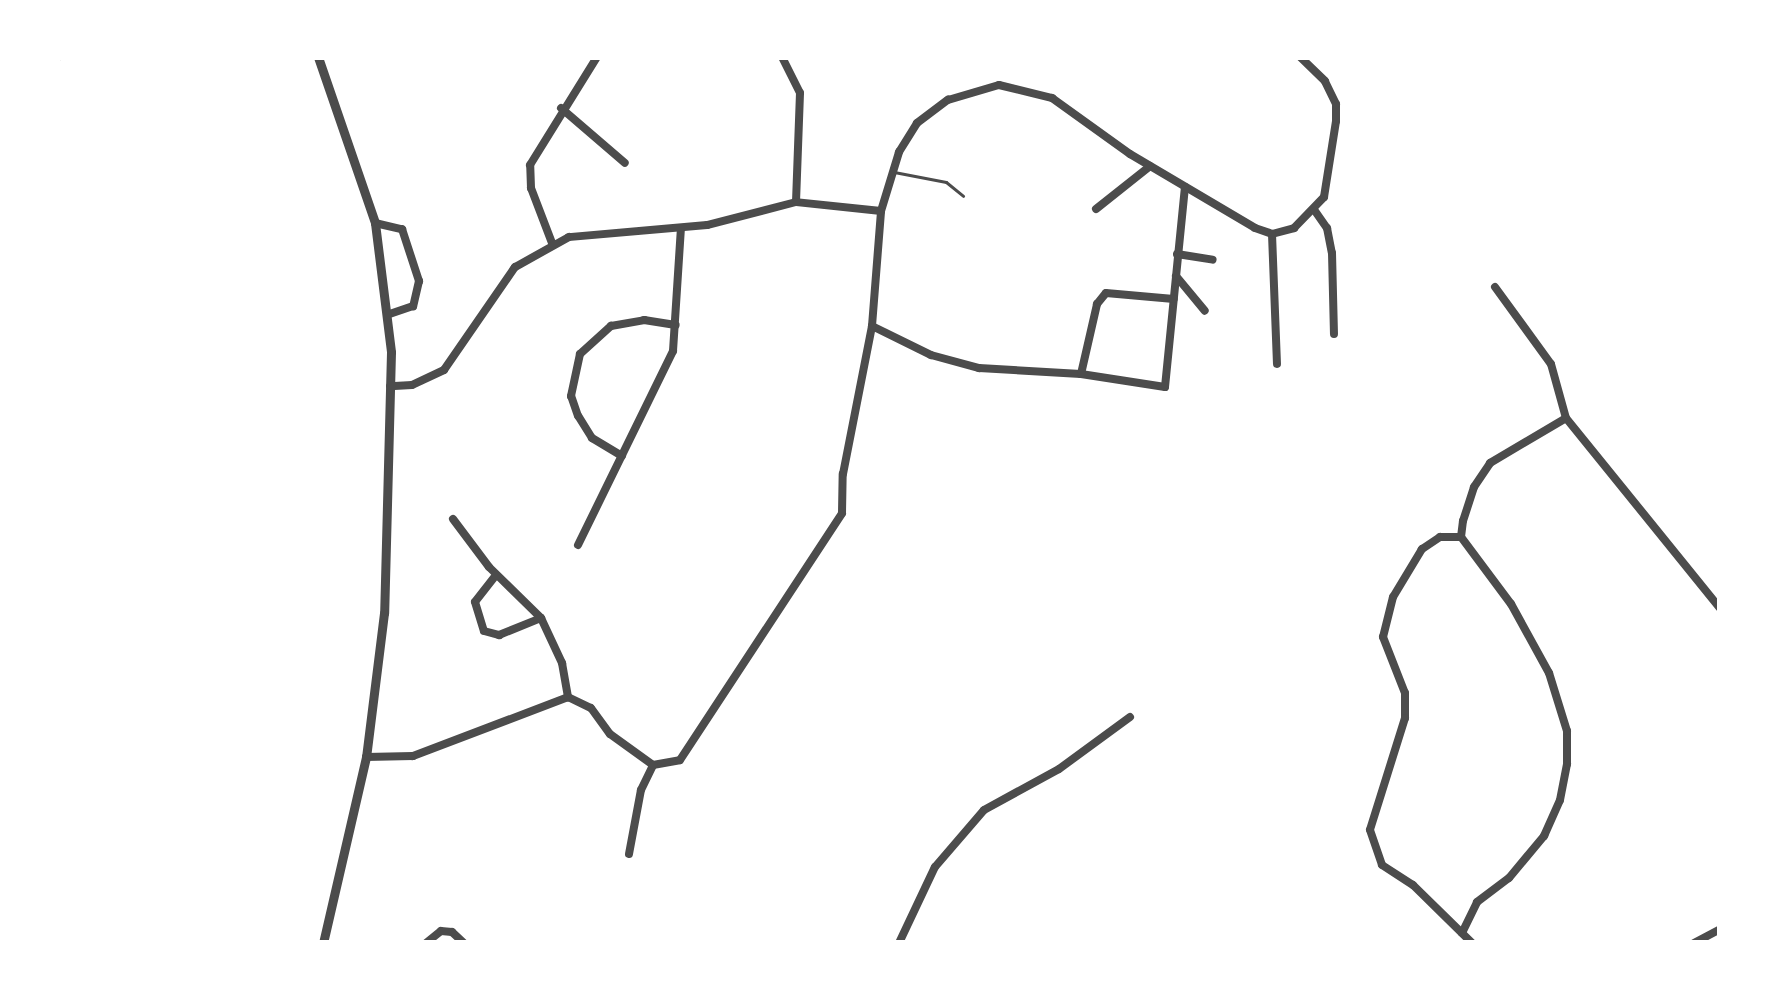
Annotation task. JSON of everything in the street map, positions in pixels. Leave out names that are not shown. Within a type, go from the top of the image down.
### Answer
[{"type":"street","points":[[318,57],[375,224],[390,314],[391,386],[385,613],[366,757],[323,943]]},
{"type":"street","points":[[551,243],[531,188],[530,165],[596,57]]},
{"type":"street","points":[[366,757],[413,756],[568,697],[590,708],[610,734],[653,765],[680,760],[842,513],[842,474],[872,326],[881,211],[909,134],[929,112],[969,91],[999,85],[1052,98],[1150,166],[1272,234],[1294,228],[1315,211],[1329,177],[1336,104],[1325,81],[1300,57]]},
{"type":"street","points":[[788,59],[800,93],[796,202]]},
{"type":"street","points":[[561,108],[625,163]]},
{"type":"street","points":[[1096,209],[1150,166]]},
{"type":"street","points":[[872,326],[931,356],[979,368],[1081,374],[1166,388],[1185,187]]},
{"type":"street","points":[[391,386],[412,385],[444,370],[495,289],[531,254],[551,243],[594,232],[681,228],[796,202],[881,211]]},
{"type":"street","points":[[1315,211],[1327,228],[1332,253],[1334,334]]},
{"type":"street","points":[[375,224],[402,229],[419,281],[412,306],[390,314]]},
{"type":"street","points":[[578,545],[673,351],[681,228]]},
{"type":"street","points":[[1272,234],[1277,364]]},
{"type":"street","points":[[1177,254],[1213,260]]},
{"type":"street","points":[[1176,276],[1205,311]]},
{"type":"street","points":[[1495,286],[1552,364],[1566,418],[1720,608]]},
{"type":"street","points":[[1081,374],[1097,304],[1106,293],[1174,299]]},
{"type":"street","points":[[622,457],[592,438],[578,416],[571,396],[580,354],[611,326],[644,320],[676,326]]},
{"type":"street","points":[[1462,933],[1477,902],[1509,878],[1544,836],[1560,800],[1568,764],[1567,731],[1549,673],[1511,604],[1461,537],[1467,502],[1490,464],[1566,418]]},
{"type":"street","points":[[453,519],[496,575],[542,618],[562,663],[568,697]]},
{"type":"street","points":[[1461,537],[1440,537],[1422,549],[1387,614],[1384,637],[1405,693],[1406,718],[1374,805],[1371,833],[1382,865],[1413,885],[1472,943]]},
{"type":"street","points":[[496,575],[476,602],[484,631],[509,632],[542,618]]},
{"type":"street","points":[[899,943],[935,867],[984,810],[1059,769],[1130,717]]},
{"type":"street","points":[[628,854],[640,790],[653,765]]},
{"type":"street","points":[[1694,943],[1720,928]]},
{"type":"street","points":[[426,943],[441,931],[464,943]]},
{"type":"lane","points":[[892,171],[946,182],[963,196]]}]
